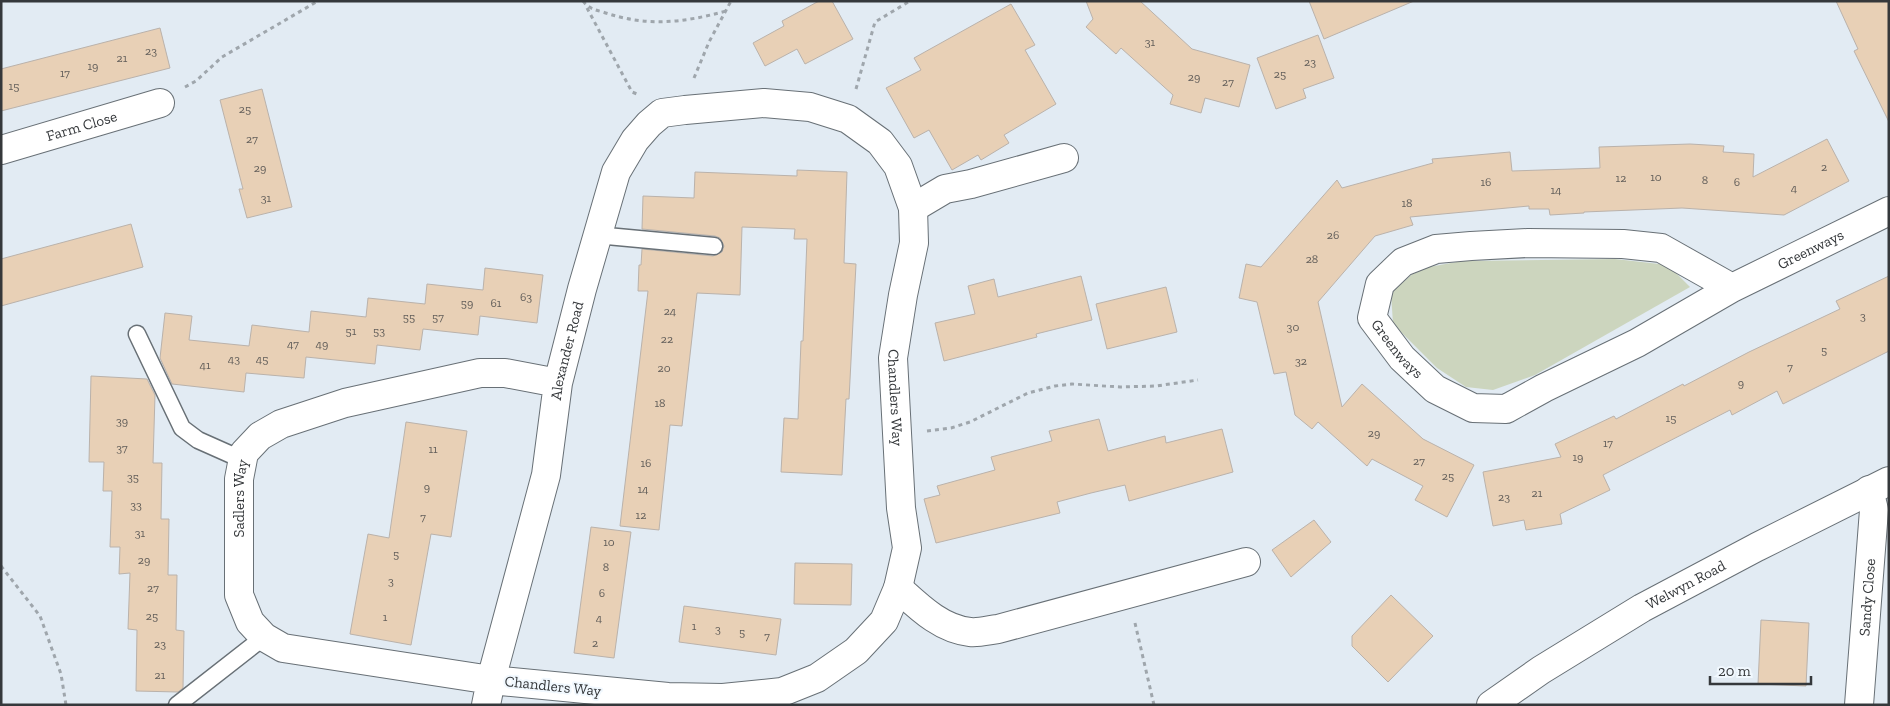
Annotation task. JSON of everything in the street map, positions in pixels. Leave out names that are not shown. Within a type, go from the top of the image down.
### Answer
[{"type":"street","name":"Farm Close","points":[[1,150],[160,102]]},
{"type":"street","name":"Chandlers Way","points":[[488,692],[723,698],[782,692],[817,678],[856,651],[884,621],[898,588],[907,548],[901,508],[893,358],[914,243],[913,208],[898,166],[880,142],[848,119],[810,106],[764,103]]},
{"type":"street","name":"Alexander Road","points":[[488,692],[546,475],[558,384],[596,236],[616,172],[635,140],[662,113],[764,103]]},
{"type":"street","points":[[913,208],[945,189],[972,184],[1064,158]]},
{"type":"street","name":"Greenways","points":[[1732,288],[1661,248],[1623,244],[1528,243],[1471,246],[1436,249],[1403,262],[1380,284],[1372,318],[1402,358],[1435,389],[1473,408],[1506,409],[1544,388],[1637,343],[1732,288],[1889,211]]},
{"type":"street","name":"Sadlers Way","points":[[488,692],[283,648],[264,638],[250,622],[239,595],[239,479],[244,453],[260,436],[281,424],[345,403],[495,372],[558,384]]},
{"type":"street","name":"Welwyn Road","points":[[1491,705],[1541,670],[1642,608],[1879,486]]},
{"type":"street","name":"Sandy Close","points":[[1860,705],[1874,510],[1879,486]]},
{"type":"street","points":[[898,588],[924,611],[946,626],[971,632],[998,629],[1246,562]]},
{"type":"lane","points":[[596,236],[714,246]]},
{"type":"lane","points":[[137,334],[182,428],[198,440],[243,460]]},
{"type":"lane","points":[[177,705],[264,638]]},
{"type":"path","points":[[160,102],[196,81],[222,57],[318,1]]},
{"type":"path","points":[[583,1],[632,92]]},
{"type":"path","points":[[685,110],[693,82],[709,42],[732,1]]},
{"type":"path","points":[[848,119],[875,22],[910,1]]},
{"type":"path","points":[[586,6],[611,15],[666,23],[695,20],[726,11]]},
{"type":"path","points":[[897,434],[951,428],[970,422],[1028,393],[1055,386],[1072,384],[1147,386],[1198,380]]},
{"type":"path","points":[[1,566],[40,616],[61,674],[66,705]]},
{"type":"path","points":[[1128,594],[1154,705]]},
{"type":"green space","points":[[1615,259],[1668,265],[1690,287],[1535,375],[1493,390],[1466,387],[1437,368],[1393,324],[1391,293],[1418,269],[1462,261]]},
{"type":"building","points":[[819,1],[832,1],[853,39],[805,64],[797,49],[765,66],[753,43],[784,26],[782,21]]},
{"type":"building","points":[[1086,1],[1140,1],[1192,49],[1250,65],[1239,107],[1205,98],[1201,113],[1170,104],[1173,95],[1121,48],[1116,54],[1086,27],[1093,19]]},
{"type":"building","points":[[1309,1],[1414,1],[1324,39]]},
{"type":"building","points":[[1836,1],[1889,1],[1889,122],[1854,51],[1858,49]]},
{"type":"building","points":[[1011,4],[1035,45],[1025,50],[1056,104],[1004,135],[1009,143],[981,160],[978,155],[952,170],[929,130],[914,138],[886,88],[921,70],[914,58]]},
{"type":"building","points":[[160,28],[170,68],[1,111],[1,69]]},
{"type":"building","points":[[1318,35],[1334,78],[1303,89],[1306,98],[1276,109],[1257,58]]},
{"type":"building","points":[[262,89],[292,207],[247,218],[239,189],[243,189],[220,100]]},
{"type":"building","points":[[1827,139],[1849,181],[1784,215],[1682,208],[1550,215],[1549,209],[1529,209],[1529,206],[1410,217],[1413,225],[1375,236],[1318,302],[1342,407],[1362,384],[1423,439],[1474,465],[1447,517],[1415,500],[1423,486],[1372,459],[1367,466],[1318,422],[1312,429],[1295,415],[1286,372],[1274,374],[1257,302],[1239,298],[1246,264],[1261,267],[1337,180],[1342,188],[1433,163],[1432,159],[1510,152],[1512,171],[1600,168],[1599,147],[1690,144],[1724,146],[1723,152],[1754,154],[1753,177]]},
{"type":"building","points":[[797,170],[847,172],[844,263],[856,264],[849,399],[846,399],[842,475],[781,472],[784,418],[798,419],[807,239],[794,239],[795,229],[742,227],[740,295],[697,293],[682,426],[670,425],[659,530],[620,526],[648,291],[638,291],[642,249],[713,256],[722,252],[724,246],[720,238],[715,236],[642,229],[643,196],[694,198],[695,172],[797,176]]},
{"type":"building","points":[[131,224],[143,267],[1,306],[1,259]]},
{"type":"building","points":[[485,268],[543,275],[537,323],[480,316],[478,335],[423,329],[420,350],[377,345],[375,364],[306,357],[304,378],[246,373],[244,392],[172,384],[160,358],[165,313],[192,316],[189,340],[249,346],[252,325],[309,332],[311,311],[366,317],[368,298],[425,304],[427,284],[483,290]]},
{"type":"building","points":[[1081,276],[1092,320],[1036,334],[1037,337],[944,361],[935,323],[975,314],[968,286],[994,279],[998,297]]},
{"type":"building","points":[[1889,276],[1889,351],[1783,404],[1777,391],[1732,415],[1730,410],[1603,475],[1610,490],[1560,514],[1562,524],[1526,530],[1524,520],[1493,526],[1483,472],[1561,457],[1555,444],[1614,416],[1616,419],[1683,384],[1684,386],[1749,352],[1840,309],[1836,301]]},
{"type":"building","points":[[1166,287],[1177,332],[1107,349],[1096,304]]},
{"type":"building","points":[[91,376],[147,379],[155,395],[153,463],[162,463],[161,519],[169,519],[168,575],[177,575],[176,630],[184,631],[183,688],[178,692],[136,691],[137,630],[128,629],[130,573],[119,574],[120,547],[110,547],[112,491],[103,491],[104,462],[89,462]]},
{"type":"building","points":[[1099,419],[1108,451],[1165,436],[1166,443],[1222,429],[1233,472],[1129,501],[1125,485],[1091,493],[1057,502],[1060,513],[936,543],[924,499],[940,495],[937,486],[995,470],[991,457],[1052,441],[1049,431]]},
{"type":"building","points":[[406,422],[467,431],[451,537],[431,534],[411,645],[350,634],[368,534],[389,538]]},
{"type":"building","points":[[1314,520],[1331,542],[1291,577],[1272,550]]},
{"type":"building","points":[[591,527],[631,532],[614,658],[574,653]]},
{"type":"building","points":[[795,563],[852,564],[851,605],[794,604]]},
{"type":"building","points":[[1391,595],[1433,636],[1388,682],[1352,646],[1352,636]]},
{"type":"building","points":[[684,606],[781,619],[776,655],[679,642]]},
{"type":"building","points":[[1761,620],[1809,623],[1806,686],[1758,684]]}]
